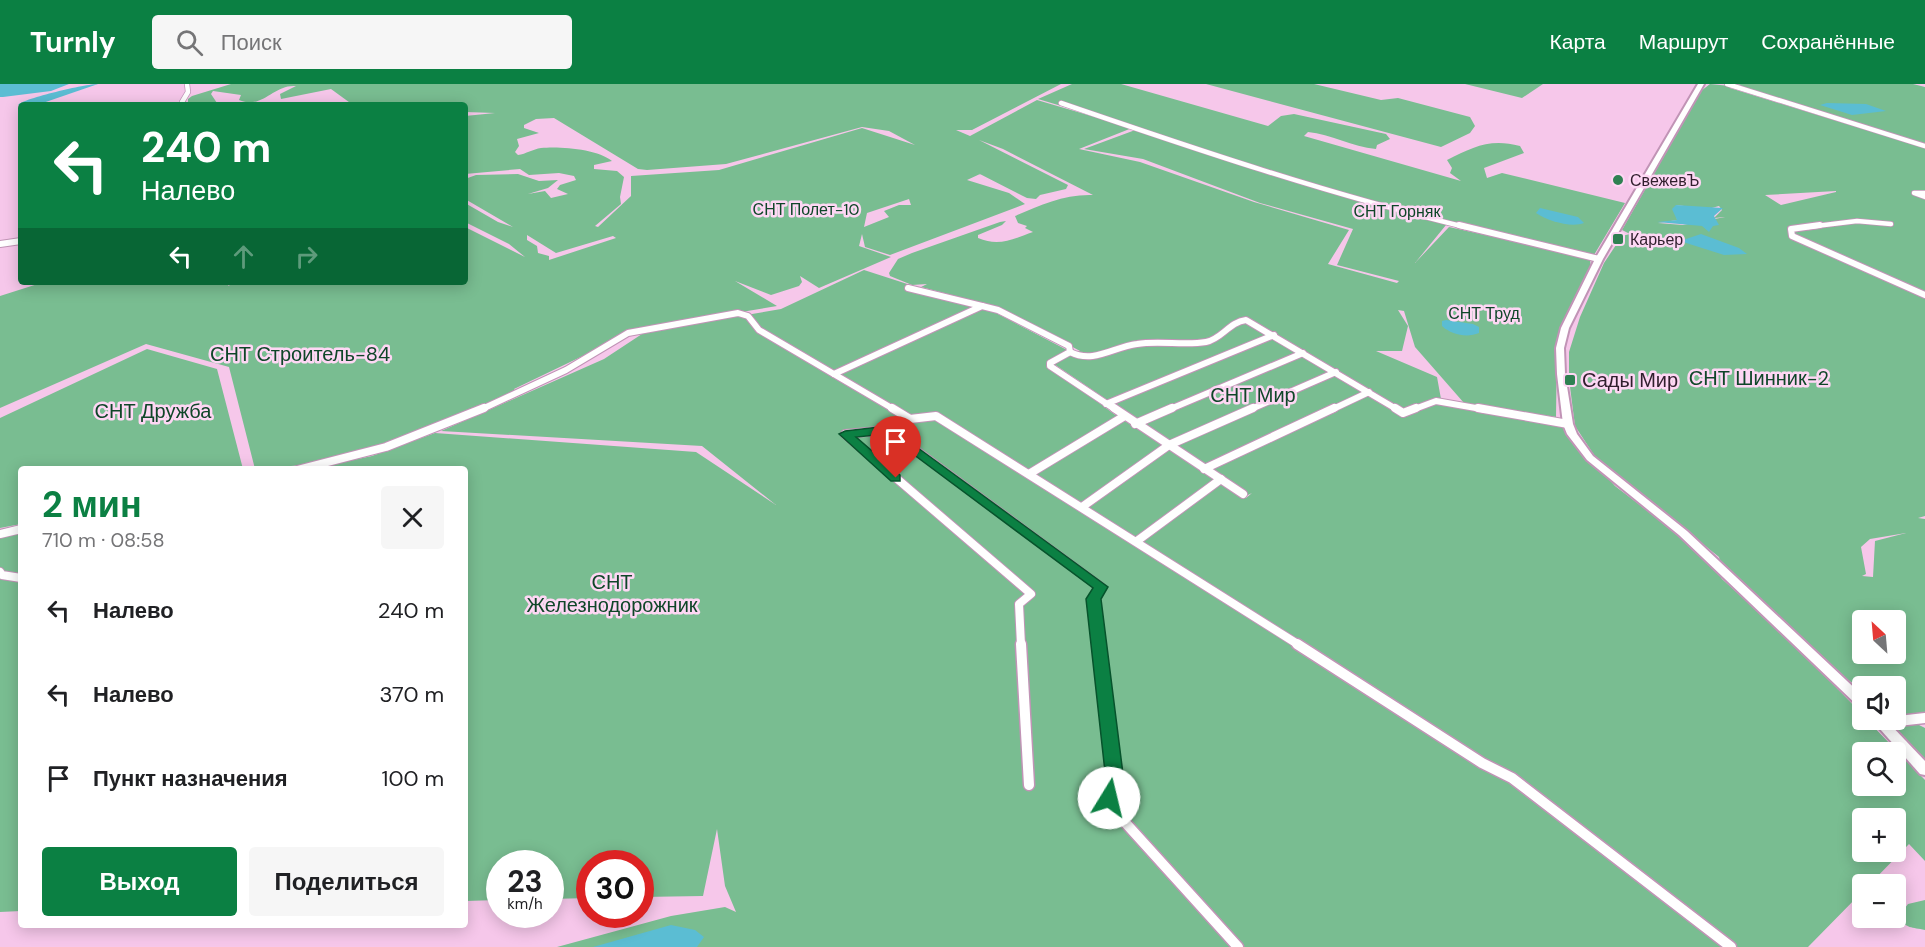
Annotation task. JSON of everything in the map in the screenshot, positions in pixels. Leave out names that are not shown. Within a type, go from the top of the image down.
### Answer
[{"type":"street","points":[[182,102],[188,92],[188,84]]},
{"type":"street","points":[[1701,84],[1599,259],[1562,338],[1561,374],[1568,424],[1572,434],[1590,458],[1683,532],[1852,693]]},
{"type":"street","points":[[1727,84],[1925,147]]},
{"type":"street","points":[[1061,103],[1247,167],[1378,206],[1599,259]]},
{"type":"street","points":[[1891,224],[1857,221],[1791,229],[1792,236],[1925,295]]},
{"type":"street","points":[[0,244],[18,241]]},
{"type":"street","points":[[908,288],[998,310],[1069,346],[1070,352]]},
{"type":"street","points":[[834,374],[982,306]]},
{"type":"street","points":[[315,466],[359,456],[521,393],[628,333],[670,323],[744,313],[759,330],[910,419]]},
{"type":"street","points":[[1243,494],[1123,417],[1050,366],[1050,363],[1070,352],[1082,356],[1102,356],[1132,344],[1208,342],[1219,338],[1232,323],[1246,320],[1403,412],[1436,401],[1568,424]]},
{"type":"street","points":[[1106,404],[1274,335]]},
{"type":"street","points":[[1136,424],[1303,353]]},
{"type":"street","points":[[1082,507],[1169,445],[1336,372]]},
{"type":"street","points":[[1204,469],[1370,392]]},
{"type":"street","points":[[1029,785],[1019,604],[1031,594],[845,434],[888,430],[910,419],[936,416],[1137,541],[1482,763],[1512,778],[1731,947]]},
{"type":"street","points":[[1029,474],[1123,417]]},
{"type":"street","points":[[888,430],[1101,587],[1093,599],[1115,782],[1110,789],[1109,798],[1122,819],[1238,947]]},
{"type":"street","points":[[1137,541],[1221,479]]},
{"type":"street","points":[[0,534],[18,530]]},
{"type":"street","points":[[0,572],[18,577]]},
{"type":"street","points":[[1906,720],[1925,718]]},
{"type":"street","points":[[1887,730],[1925,770]]},
{"type":"green space","points":[[231,84],[1061,84],[972,130],[956,130],[970,136],[1037,100],[1132,128],[1079,149],[1140,162],[1254,202],[1349,230],[1328,264],[1397,283],[1399,281],[1337,265],[1353,229],[1260,203],[1143,159],[1084,149],[1138,129],[1038,99],[1072,84],[1121,84],[1268,126],[1281,116],[1294,114],[1386,134],[1390,139],[1377,145],[1376,149],[1358,146],[1317,133],[1308,132],[1304,136],[1461,181],[1450,173],[1452,168],[1447,160],[1465,151],[1491,143],[1520,146],[1524,153],[1484,168],[1487,178],[1502,173],[1625,203],[1594,255],[1507,235],[1446,225],[1415,263],[1449,227],[1590,258],[1591,269],[1557,342],[1556,417],[1464,403],[1415,347],[1404,311],[1398,310],[1408,326],[1402,351],[1376,351],[1437,377],[1441,399],[1563,426],[1615,486],[1670,528],[1718,572],[1722,579],[1791,641],[1852,704],[1852,730],[1877,730],[1888,742],[1852,742],[1852,796],[1906,796],[1906,760],[1925,780],[1925,861],[1909,844],[1906,847],[1906,808],[1852,808],[1852,862],[1891,862],[1880,874],[1852,874],[1852,902],[1808,947],[557,947],[627,928],[654,928],[654,921],[671,916],[725,907],[736,912],[725,886],[717,829],[703,896],[654,897],[654,850],[576,850],[576,898],[564,899],[564,850],[486,850],[486,900],[468,901],[468,466],[324,466],[372,456],[435,433],[696,452],[776,505],[702,446],[441,431],[604,359],[645,332],[781,309],[864,270],[994,312],[1067,350],[1047,364],[1114,414],[1246,498],[1252,493],[1248,495],[1054,364],[1080,351],[1001,308],[921,287],[927,284],[912,285],[890,276],[889,273],[898,259],[912,253],[1006,221],[978,235],[978,238],[993,242],[1012,239],[1033,232],[1025,228],[1027,226],[1018,223],[1015,216],[1062,198],[1093,195],[1003,149],[979,140],[1068,185],[1066,189],[1040,195],[1036,199],[1027,198],[980,174],[967,180],[1009,193],[1025,204],[890,255],[865,247],[862,234],[859,246],[891,257],[819,288],[800,276],[802,282],[799,286],[771,295],[735,281],[777,306],[639,329],[514,389],[516,392],[382,446],[303,465],[254,466],[229,367],[146,344],[0,408],[0,296],[35,285],[468,285],[468,228],[525,257],[509,244],[468,224],[468,205],[498,222],[513,227],[468,201],[468,178],[476,175],[518,174],[539,181],[558,180],[548,188],[528,194],[545,191],[551,198],[568,194],[557,189],[560,185],[576,180],[574,176],[559,173],[529,175],[520,169],[468,174],[468,116],[495,113],[468,112],[468,102],[349,102],[331,89],[281,99],[280,94],[296,86],[288,86],[255,102],[239,100],[241,95],[213,91],[211,94],[216,102],[188,102],[192,96]],"holes":[[[554,118],[638,169],[726,164],[862,127],[889,131],[915,145],[862,128],[719,170],[631,176],[631,196],[598,227],[595,226],[621,204],[624,177],[617,171],[594,169],[594,165],[612,161],[588,151],[568,148],[549,147],[518,155],[515,152],[519,146],[517,139],[539,133],[524,128],[524,125],[536,119]],[[909,199],[911,205],[899,205],[884,211],[889,217],[864,227],[867,213]],[[527,235],[556,253],[613,236],[616,238],[549,260],[549,256],[538,253],[537,246],[527,240]]]},
{"type":"green space","points":[[1206,84],[1314,84],[1381,100],[1398,98],[1470,117],[1475,126],[1470,133],[1441,147]]},
{"type":"green space","points":[[1465,84],[1543,84],[1522,98]]},
{"type":"green space","name":"СНТ Шинник-2","points":[[1710,84],[1730,86],[1730,88],[1925,148],[1925,516],[1918,518],[1925,519],[1925,713],[1906,715],[1906,676],[1852,676],[1852,683],[1845,678],[1721,565],[1719,557],[1596,458],[1575,426],[1569,379],[1569,352],[1580,317],[1604,263],[1622,236],[1630,234],[1622,230],[1701,91]],"holes":[[[1836,191],[1781,205],[1765,195]],[[1676,205],[1708,209],[1719,206],[1722,210],[1714,218],[1725,217],[1683,225],[1658,223],[1677,220]],[[1906,533],[1875,541],[1873,577],[1862,576],[1866,574],[1861,547],[1870,539]]]},
{"type":"green space","points":[[1913,84],[1925,87],[1925,144],[1736,85]]},
{"type":"green space","name":"СНТ Дружба","points":[[147,349],[217,369],[242,466],[18,466],[18,525],[0,528],[0,418]]},
{"type":"green space","points":[[18,531],[18,911],[0,912],[0,534]]},
{"type":"green space","points":[[1906,722],[1915,723],[1925,728],[1925,764],[1897,730],[1906,730]]},
{"type":"green space","points":[[1925,900],[1925,930],[1906,925],[1908,904]]},
{"type":"water","points":[[0,84],[69,84],[51,91],[0,97]]},
{"type":"water","points":[[98,84],[46,102],[23,102],[56,92]]},
{"type":"water","points":[[1827,103],[1866,104],[1886,111],[1852,115],[1820,105]]},
{"type":"water","points":[[1676,205],[1723,208],[1714,216],[1719,225],[1713,226],[1709,232],[1702,226],[1657,222],[1677,220],[1672,209]]},
{"type":"water","points":[[1540,208],[1578,217],[1584,223],[1573,225],[1547,219],[1536,213]]},
{"type":"water","points":[[1701,234],[1739,248],[1747,254],[1724,255],[1680,241]]},
{"type":"water","points":[[1442,321],[1473,324],[1479,327],[1479,333],[1465,335],[1455,333],[1442,326]]},
{"type":"water","points":[[671,925],[695,930],[704,937],[697,947],[593,947]]},
{"type":"place","name":"СвежевЪ","points":[[1618,180]]},
{"type":"place","name":"Карьер","points":[[1618,239]]},
{"type":"place","name":"Сады Мир","points":[[1570,380]]},
{"type":"route","points":[[896,478],[845,434],[888,430],[1101,587],[1093,599],[1115,782],[1110,789],[1109,798]]},
{"type":"park label","name":"СНТ Полет-10","points":[[806,209]]},
{"type":"park label","name":"СНТ Горняк","points":[[1397,211]]},
{"type":"park label","name":"СНТ Труд","points":[[1484,313]]},
{"type":"park label","name":"СНТ Строитель-84","points":[[300,354]]},
{"type":"park label","name":"СНТ Мир","points":[[1253,395]]},
{"type":"park label","name":"СНТ Железнодорожник","points":[[612,594]]}]
